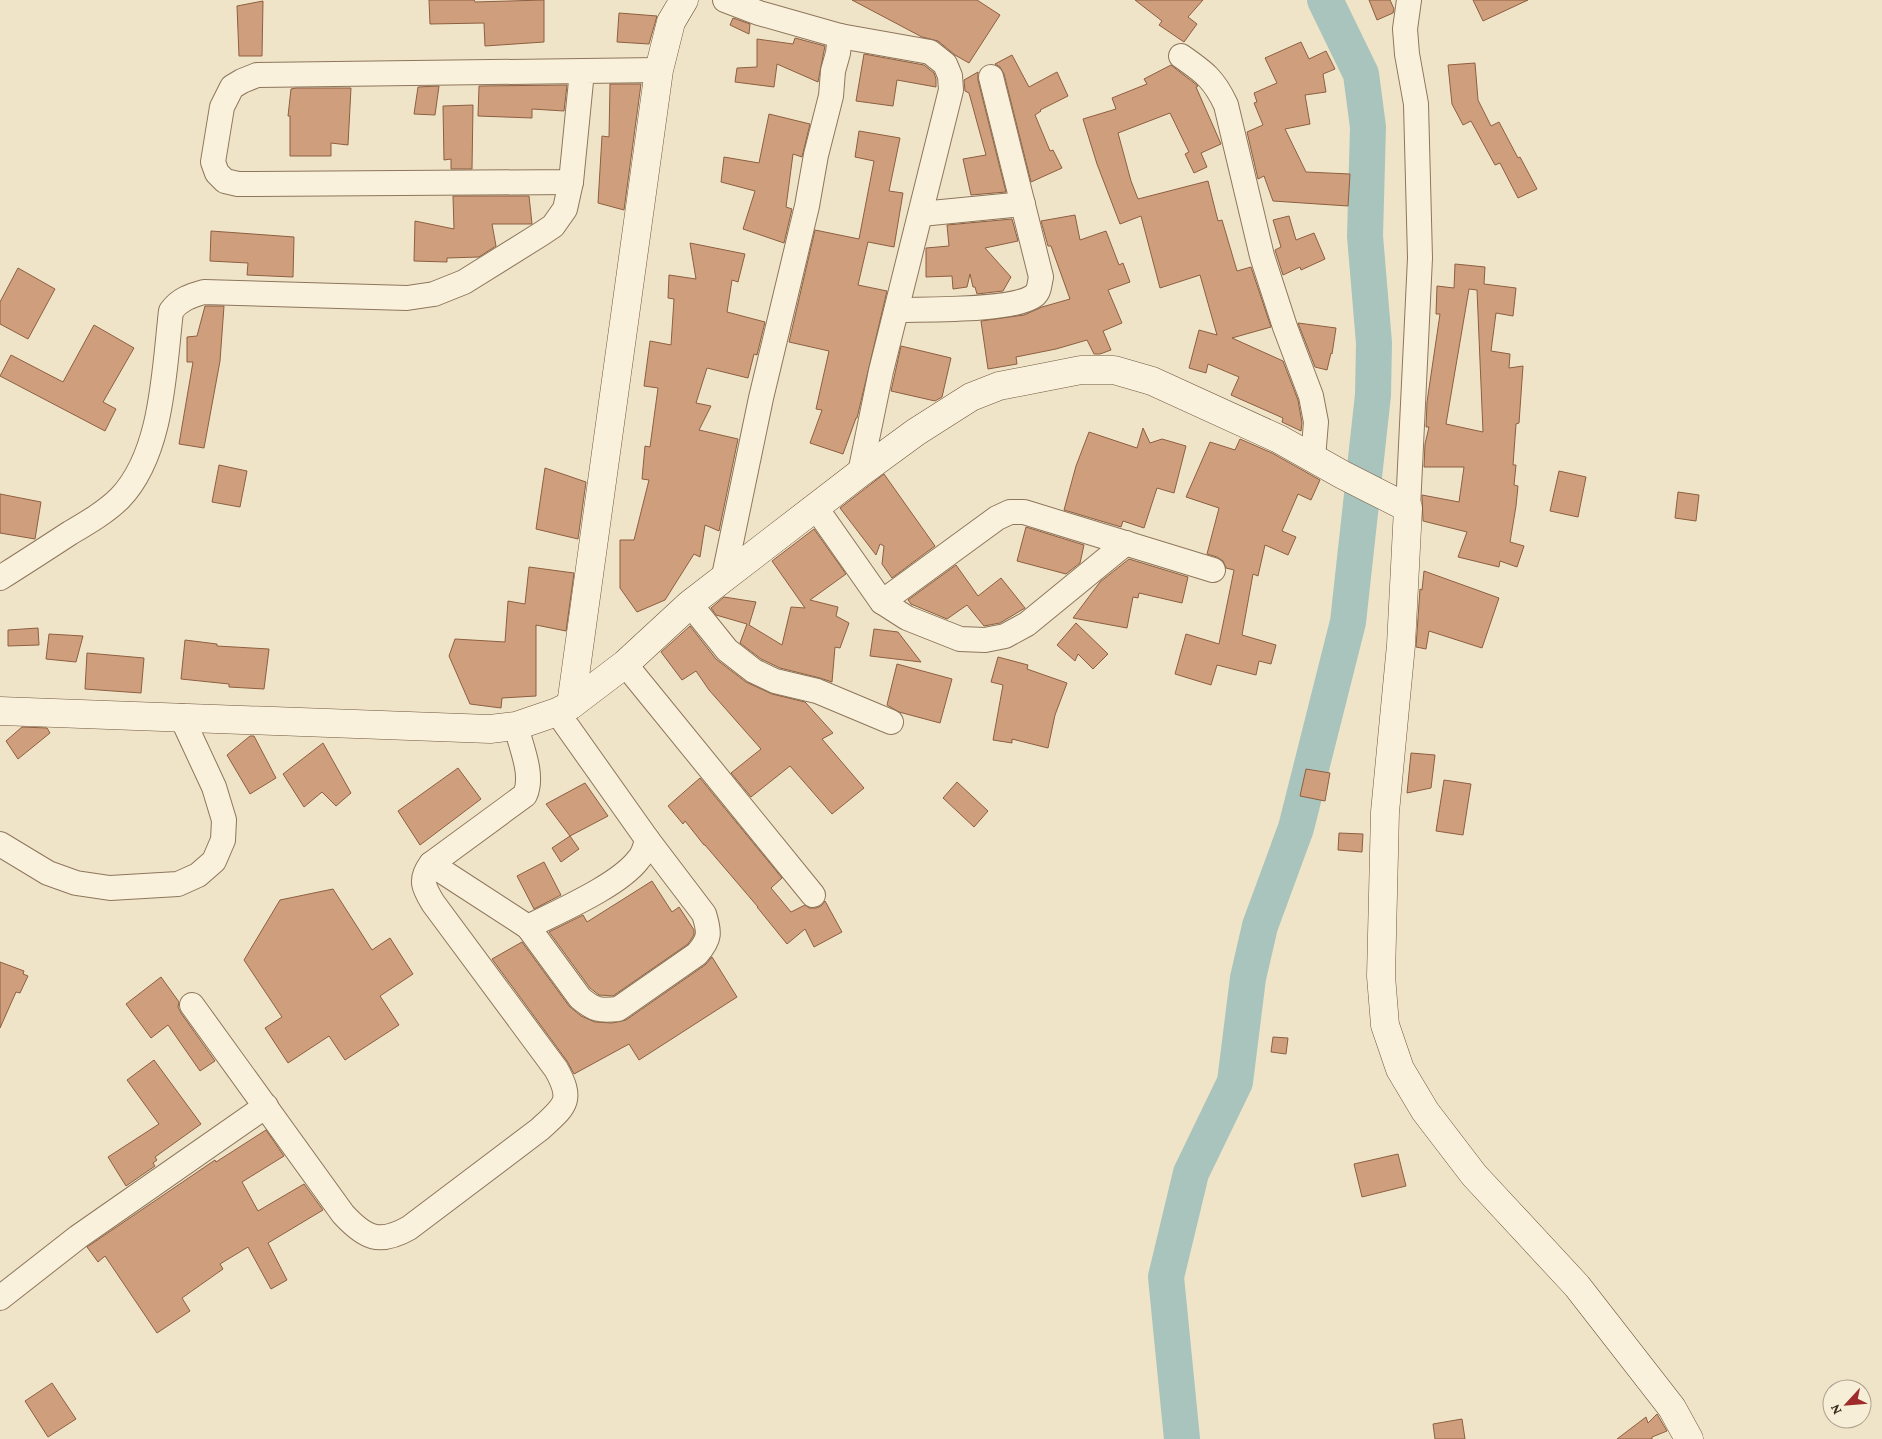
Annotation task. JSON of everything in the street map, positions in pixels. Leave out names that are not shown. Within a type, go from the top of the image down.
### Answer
[{"type":"main road","points":[[564,708],[659,70],[671,22],[684,0]]},
{"type":"main road","points":[[0,711],[181,716],[490,729],[516,726],[564,708],[625,664],[690,604],[724,576],[916,432],[971,397],[998,386],[1081,370],[1114,370],[1152,381],[1279,439],[1343,475],[1408,508],[1401,645],[1385,812],[1381,976],[1385,1025],[1400,1069],[1425,1111],[1474,1175],[1577,1286],[1669,1404],[1689,1439]]},
{"type":"street","points":[[725,0],[759,13],[840,36],[930,52],[945,64],[950,76],[951,90],[896,310],[860,473]]},
{"type":"street","points":[[1408,508],[1420,258],[1416,104],[1407,54],[1405,29],[1409,0]]},
{"type":"street","points":[[724,576],[761,398],[831,96],[833,71],[840,36]]},
{"type":"street","points":[[1181,56],[1206,73],[1220,91],[1226,106],[1262,256],[1284,327],[1312,396],[1316,422],[1313,458]]},
{"type":"street","points":[[571,182],[238,184],[225,181],[217,173],[213,162],[222,106],[232,87],[257,75],[659,70]]},
{"type":"street","points":[[0,578],[94,518],[120,498],[137,475],[149,449],[159,405],[171,311],[178,302],[204,292],[407,298],[434,294],[464,282],[553,226],[565,209],[571,182],[582,71]]},
{"type":"street","points":[[896,310],[1006,305],[1031,298],[1038,292],[1041,277],[991,78]]},
{"type":"street","points":[[921,214],[1023,204]]},
{"type":"street","points":[[816,508],[882,602],[907,618],[960,638],[985,640],[1005,636],[1027,624],[1126,543]]},
{"type":"street","points":[[882,602],[997,518],[1010,512],[1024,512],[1213,570]]},
{"type":"street","points":[[690,604],[727,650],[754,671],[775,680],[817,691],[891,722]]},
{"type":"street","points":[[625,664],[813,895]]},
{"type":"street","points":[[431,864],[528,927],[580,998],[590,1006],[602,1011],[618,1009],[697,954],[706,943],[708,936],[709,929],[704,914],[647,839],[564,708]]},
{"type":"street","points":[[0,844],[48,872],[76,883],[110,888],[178,884],[198,875],[214,861],[223,840],[224,820],[214,787],[181,716]]},
{"type":"street","points":[[192,1005],[343,1214],[358,1230],[369,1236],[384,1237],[397,1235],[409,1228],[540,1129],[562,1106],[566,1100],[567,1092],[556,1069],[433,903],[423,881],[425,872],[431,864],[525,795],[529,777],[516,726]]},
{"type":"street","points":[[528,927],[615,880],[637,862],[644,852],[647,839]]},
{"type":"street","points":[[0,1298],[78,1237],[266,1106]]},
{"type":"building","points":[[429,0],[474,0],[475,2],[544,0],[544,42],[485,46],[484,23],[430,24]]},
{"type":"building","points":[[852,0],[977,0],[1000,15],[969,63],[955,55],[938,41],[922,37]]},
{"type":"building","points":[[1135,0],[1203,0],[1188,17],[1197,24],[1184,42],[1159,25],[1162,21]]},
{"type":"building","points":[[1369,0],[1390,0],[1394,9],[1393,13],[1377,20]]},
{"type":"building","points":[[1473,0],[1528,0],[1483,21]]},
{"type":"building","points":[[263,1],[262,56],[239,56],[237,6]]},
{"type":"building","points":[[619,13],[657,16],[649,44],[617,42]]},
{"type":"building","points":[[733,18],[750,24],[749,34],[730,25]]},
{"type":"building","points":[[795,38],[825,46],[818,82],[777,64],[774,87],[735,82],[737,68],[757,67],[757,39],[793,44]]},
{"type":"building","points":[[1301,42],[1309,59],[1326,51],[1335,69],[1323,74],[1326,92],[1305,95],[1310,124],[1285,129],[1306,172],[1350,174],[1348,206],[1273,201],[1264,176],[1258,179],[1247,132],[1263,125],[1254,103],[1257,102],[1254,93],[1277,83],[1265,58]]},
{"type":"building","points":[[864,54],[924,65],[934,73],[936,87],[897,80],[893,106],[856,101]]},
{"type":"building","points":[[1012,55],[1029,87],[1057,72],[1068,96],[1040,110],[1035,115],[1050,151],[1053,150],[1062,168],[1031,182],[1004,74],[1000,67],[995,64]]},
{"type":"building","points":[[1475,63],[1478,100],[1491,126],[1499,122],[1537,189],[1518,198],[1500,163],[1495,165],[1471,121],[1463,125],[1452,104],[1448,65]]},
{"type":"building","points":[[1171,65],[1198,86],[1196,87],[1221,144],[1201,153],[1207,167],[1194,173],[1185,154],[1189,152],[1170,113],[1118,133],[1131,181],[1138,199],[1208,181],[1218,221],[1222,220],[1237,271],[1251,267],[1271,327],[1232,338],[1283,361],[1298,400],[1302,423],[1301,431],[1282,422],[1283,418],[1231,395],[1239,377],[1208,364],[1206,373],[1189,368],[1199,330],[1217,335],[1200,275],[1160,288],[1141,216],[1120,224],[1097,164],[1083,119],[1116,109],[1112,98],[1147,84],[1144,79]]},
{"type":"building","points":[[978,72],[978,80],[1006,192],[971,195],[963,159],[986,155],[969,93],[965,91],[964,80]]},
{"type":"building","points":[[610,84],[641,84],[624,210],[598,203],[602,136],[609,137]]},
{"type":"building","points":[[567,85],[564,111],[532,109],[532,118],[478,116],[479,86]]},
{"type":"building","points":[[439,86],[435,115],[414,114],[418,87]]},
{"type":"building","points":[[351,88],[348,145],[331,143],[331,156],[290,156],[290,116],[288,116],[291,89]]},
{"type":"building","points":[[473,105],[472,169],[451,169],[451,159],[444,160],[443,106]]},
{"type":"building","points":[[769,114],[810,124],[802,157],[793,154],[786,207],[792,209],[784,243],[743,229],[755,191],[721,182],[724,157],[759,163]]},
{"type":"building","points":[[859,131],[900,138],[889,191],[903,193],[894,247],[868,242],[858,285],[887,291],[857,418],[843,454],[810,443],[822,410],[816,409],[829,351],[789,342],[815,230],[859,239],[874,161],[855,157]]},
{"type":"building","points":[[453,196],[529,196],[532,224],[492,224],[496,246],[479,257],[447,258],[447,262],[414,261],[415,221],[454,229]]},
{"type":"building","points":[[1075,215],[1080,240],[1106,231],[1119,265],[1123,263],[1130,282],[1108,290],[1122,323],[1103,331],[1111,350],[1094,354],[1087,340],[1056,349],[1016,357],[1017,364],[988,369],[981,321],[1024,315],[1042,307],[1070,299],[1051,246],[1048,246],[1041,221]]},
{"type":"building","points":[[1289,216],[1296,240],[1314,233],[1325,259],[1301,270],[1300,267],[1283,275],[1275,250],[1281,247],[1273,220]]},
{"type":"building","points":[[1012,219],[1018,241],[985,248],[1011,277],[1003,291],[977,294],[970,274],[967,287],[953,289],[952,276],[926,277],[926,248],[949,246],[947,225]]},
{"type":"building","points":[[211,231],[294,237],[293,277],[247,275],[248,263],[210,261]]},
{"type":"building","points":[[690,243],[745,254],[738,282],[732,280],[727,312],[765,322],[757,355],[754,354],[748,378],[707,368],[696,403],[711,406],[699,430],[738,439],[719,531],[705,525],[700,557],[694,554],[665,600],[637,612],[620,588],[620,540],[634,540],[649,480],[642,479],[645,446],[650,447],[658,388],[644,386],[650,341],[671,345],[674,299],[668,298],[669,275],[696,279]]},
{"type":"building","points":[[1455,264],[1485,267],[1484,284],[1516,288],[1513,316],[1496,313],[1491,351],[1510,354],[1509,368],[1523,366],[1519,423],[1516,424],[1513,465],[1516,465],[1514,485],[1518,486],[1510,542],[1524,546],[1517,567],[1500,561],[1499,567],[1458,557],[1467,532],[1423,521],[1422,495],[1459,502],[1464,467],[1424,467],[1425,444],[1429,427],[1426,427],[1427,402],[1440,314],[1436,314],[1437,286],[1454,288]],"holes":[[[1469,289],[1477,290],[1483,432],[1446,424]]]},
{"type":"building","points":[[18,268],[55,289],[28,339],[0,324],[0,302]]},
{"type":"building","points":[[205,306],[224,306],[220,361],[204,448],[179,444],[193,362],[187,362],[187,337],[197,336]]},
{"type":"building","points":[[1298,323],[1336,328],[1332,354],[1327,370],[1315,367]]},
{"type":"building","points":[[94,325],[134,348],[103,402],[116,409],[105,431],[0,376],[11,355],[63,382]]},
{"type":"building","points":[[901,346],[951,358],[942,397],[935,401],[891,391]]},
{"type":"building","points":[[1143,428],[1150,443],[1162,439],[1186,446],[1174,493],[1157,488],[1144,528],[1123,521],[1121,527],[1064,510],[1076,466],[1089,432],[1137,448]]},
{"type":"building","points":[[1240,439],[1272,453],[1320,480],[1311,500],[1298,494],[1282,531],[1296,537],[1288,555],[1265,545],[1258,576],[1253,574],[1242,635],[1276,645],[1271,664],[1259,661],[1256,675],[1217,665],[1211,685],[1175,674],[1186,634],[1219,644],[1234,570],[1226,568],[1223,561],[1217,557],[1207,554],[1219,508],[1186,497],[1210,442],[1235,450]]},
{"type":"building","points":[[219,465],[247,471],[240,507],[212,502]]},
{"type":"building","points":[[545,468],[586,482],[578,539],[536,529]]},
{"type":"building","points":[[1559,471],[1586,477],[1578,517],[1550,511]]},
{"type":"building","points":[[884,474],[935,546],[892,578],[882,564],[884,546],[880,544],[876,555],[840,508]]},
{"type":"building","points":[[1678,492],[1699,495],[1696,521],[1675,518]]},
{"type":"building","points":[[0,494],[41,502],[35,539],[0,533]]},
{"type":"building","points":[[1026,527],[1084,545],[1080,563],[1066,574],[1017,561]]},
{"type":"building","points":[[814,529],[846,574],[810,600],[838,607],[836,616],[849,623],[840,648],[835,647],[832,682],[780,668],[761,659],[740,643],[747,624],[716,615],[711,608],[724,597],[756,602],[749,625],[782,645],[791,607],[805,608],[772,561]]},
{"type":"building","points":[[1129,559],[1188,577],[1182,603],[1139,593],[1138,598],[1133,597],[1127,628],[1073,618],[1100,582]]},
{"type":"building","points":[[956,565],[978,596],[1001,578],[1025,608],[1000,623],[984,626],[967,605],[947,619],[911,604],[908,600]]},
{"type":"building","points":[[529,567],[574,573],[566,631],[536,625],[536,696],[502,698],[501,708],[470,704],[449,656],[455,639],[505,642],[508,601],[525,604]]},
{"type":"building","points":[[1424,571],[1499,598],[1482,648],[1429,631],[1426,649],[1416,647],[1420,589],[1422,590]]},
{"type":"building","points":[[1076,623],[1108,654],[1093,669],[1078,654],[1075,661],[1057,645]]},
{"type":"building","points":[[690,626],[716,659],[746,682],[772,694],[805,702],[833,733],[822,739],[864,788],[832,814],[790,766],[751,797],[731,773],[761,749],[709,690],[696,671],[682,680],[661,652]]},
{"type":"building","points":[[38,628],[39,645],[8,646],[8,630]]},
{"type":"building","points":[[874,629],[898,632],[921,662],[870,656]]},
{"type":"building","points":[[49,634],[83,636],[76,662],[46,659]]},
{"type":"building","points":[[185,640],[217,644],[217,646],[269,649],[264,689],[229,687],[229,684],[181,679]]},
{"type":"building","points":[[87,653],[144,658],[141,693],[85,689]]},
{"type":"building","points":[[998,657],[1028,665],[1027,669],[1067,683],[1055,715],[1048,748],[1012,739],[1012,743],[993,740],[1003,685],[991,682]]},
{"type":"building","points":[[897,664],[952,679],[940,723],[899,712],[887,705]]},
{"type":"building","points":[[22,727],[47,728],[50,733],[18,759],[6,741]]},
{"type":"building","points":[[250,736],[254,736],[276,778],[250,794],[227,755]]},
{"type":"building","points":[[323,743],[351,793],[336,806],[322,792],[304,807],[283,774]]},
{"type":"building","points":[[1411,753],[1435,755],[1431,788],[1407,793]]},
{"type":"building","points":[[458,768],[481,799],[420,845],[398,811]]},
{"type":"building","points":[[1306,769],[1330,773],[1325,801],[1300,796]]},
{"type":"building","points":[[700,778],[782,878],[771,888],[791,912],[805,905],[809,908],[816,908],[825,901],[842,932],[814,947],[805,929],[787,944],[685,821],[683,824],[668,806]]},
{"type":"building","points":[[1444,780],[1471,784],[1463,835],[1436,831]]},
{"type":"building","points":[[957,782],[988,811],[974,827],[943,798]]},
{"type":"building","points":[[585,783],[608,816],[570,836],[546,804]]},
{"type":"building","points":[[1339,833],[1363,834],[1362,852],[1338,850]]},
{"type":"building","points":[[570,836],[579,849],[561,862],[552,848]]},
{"type":"building","points":[[544,862],[561,895],[534,909],[517,876]]},
{"type":"building","points":[[652,881],[672,912],[679,907],[694,930],[694,935],[688,944],[613,996],[599,995],[590,988],[549,932],[583,915],[587,922]]},
{"type":"building","points":[[333,889],[372,950],[390,938],[413,974],[380,996],[399,1025],[345,1060],[329,1036],[288,1063],[265,1028],[282,1017],[244,960],[280,900]]},
{"type":"building","points":[[522,942],[569,1006],[581,1016],[595,1022],[612,1023],[626,1020],[705,965],[712,957],[737,997],[639,1060],[629,1044],[574,1074],[567,1061],[492,959]]},
{"type":"building","points":[[0,962],[24,971],[23,974],[28,976],[20,993],[16,992],[0,1028]]},
{"type":"building","points":[[161,977],[179,1002],[178,1007],[181,1013],[215,1061],[200,1071],[168,1025],[151,1038],[126,1004]]},
{"type":"building","points":[[1273,1037],[1288,1038],[1286,1054],[1271,1052]]},
{"type":"building","points":[[154,1060],[201,1124],[155,1157],[157,1160],[153,1163],[155,1166],[126,1186],[108,1157],[159,1124],[127,1080]]},
{"type":"building","points":[[266,1130],[284,1156],[242,1182],[258,1211],[304,1184],[323,1210],[268,1243],[287,1280],[271,1289],[248,1247],[220,1264],[223,1269],[182,1298],[190,1311],[157,1333],[105,1256],[98,1262],[87,1247],[215,1160],[216,1162]]},
{"type":"building","points":[[1398,1154],[1406,1186],[1362,1197],[1354,1164]]},
{"type":"building","points":[[52,1383],[76,1419],[48,1437],[25,1401]]},
{"type":"building","points":[[1657,1414],[1667,1431],[1652,1437],[1652,1439],[1617,1439],[1646,1417],[1648,1423]]},
{"type":"building","points":[[1462,1419],[1465,1439],[1435,1439],[1433,1424]]},
{"type":"waterway","points":[[1182,1439],[1166,1277],[1191,1173],[1235,1082],[1248,978],[1260,926],[1296,828],[1348,622],[1373,395],[1374,343],[1365,236],[1368,127],[1361,74],[1325,0]]}]
